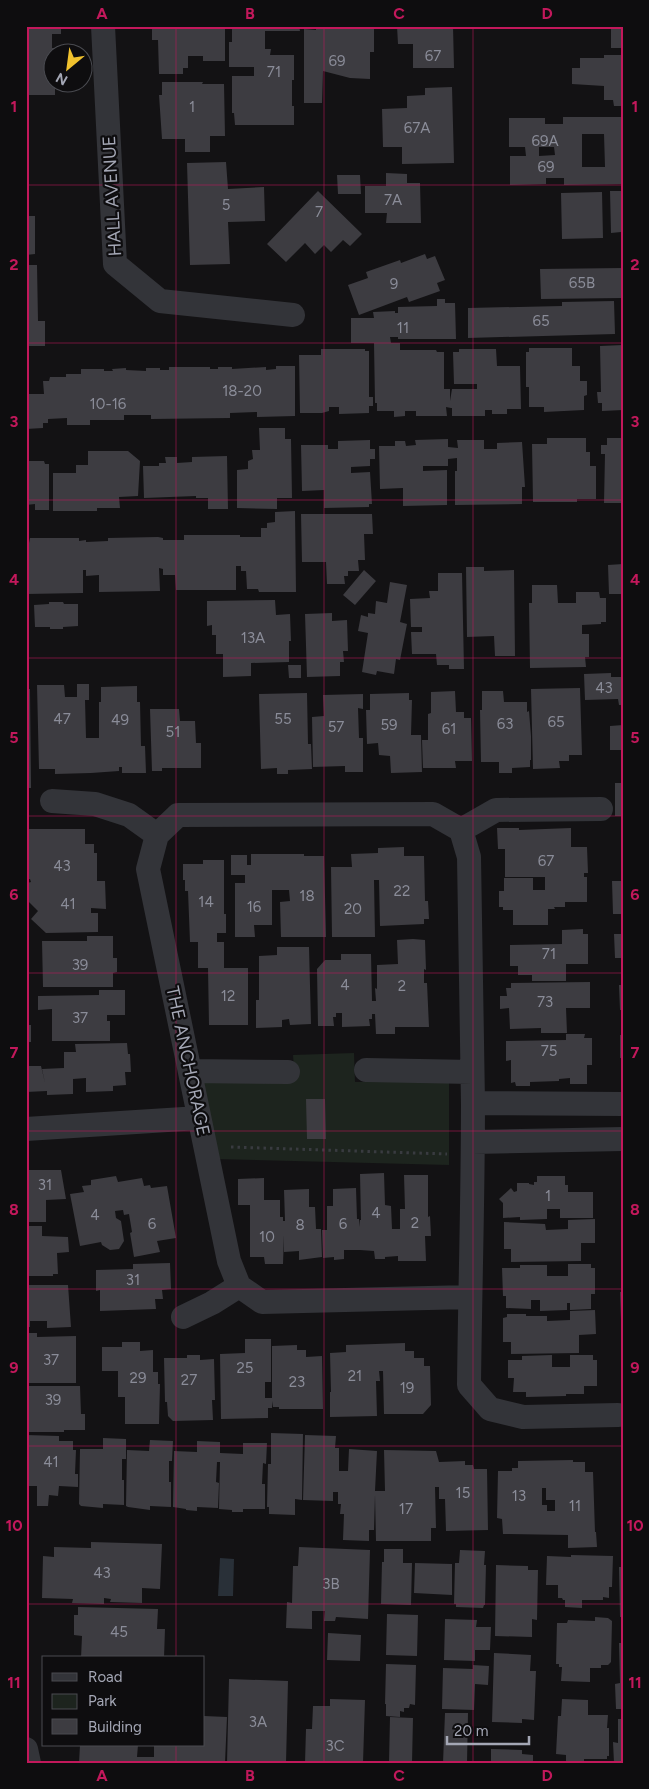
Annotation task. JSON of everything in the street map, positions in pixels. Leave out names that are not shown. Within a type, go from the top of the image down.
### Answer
[{"type":"street","name":"HALL AVENUE","points":[[103,26],[115,264],[160,302],[292,315]]},
{"type":"street","points":[[52,801],[95,804],[129,815],[157,835],[178,814],[434,814],[461,830],[470,857],[473,1149],[469,1385],[490,1409],[523,1417],[618,1415]]},
{"type":"street","points":[[461,830],[496,810],[602,809]]},
{"type":"street","name":"THE ANCHORAGE","points":[[157,835],[148,869],[229,1261],[239,1286]]},
{"type":"street","points":[[366,1070],[472,1072]]},
{"type":"street","points":[[190,1071],[288,1072]]},
{"type":"street","points":[[473,1103],[623,1104]]},
{"type":"street","points":[[26,1129],[199,1118]]},
{"type":"street","points":[[473,1149],[623,1140]]},
{"type":"street","points":[[182,1317],[212,1304],[239,1286],[262,1302],[470,1297]]},
{"type":"street","points":[[26,1749],[29,1763]]},
{"type":"path","points":[[205,1146],[473,1149]]},
{"type":"green space","points":[[354,1053],[355,1082],[449,1081],[449,1165],[214,1159],[204,1083],[295,1080],[293,1055]]},
{"type":"shaded area","points":[[220,1558],[234,1559],[233,1596],[218,1596]]},
{"type":"building","points":[[26,26],[61,26],[61,34],[52,34],[52,42],[42,42],[42,92],[55,92],[55,95],[26,95]]},
{"type":"building","points":[[152,26],[225,26],[225,61],[203,61],[203,56],[188,56],[188,68],[183,68],[183,74],[159,74],[158,40],[152,40]]},
{"type":"building","points":[[232,26],[299,26],[300,31],[265,31],[265,49],[271,49],[270,55],[294,55],[292,106],[294,106],[294,125],[235,125],[234,113],[232,113],[232,76],[254,76],[254,67],[229,67],[229,42],[232,42]]},
{"type":"building","points":[[316,26],[374,26],[374,52],[370,52],[370,79],[350,78],[323,71],[322,103],[304,103],[304,29],[316,30]]},
{"type":"building","points":[[397,26],[453,26],[454,68],[413,68],[413,44],[398,44]]},
{"type":"building","points":[[611,26],[623,26],[623,48],[611,48]]},
{"type":"building","points":[[604,55],[623,55],[623,106],[614,106],[613,100],[604,100],[604,86],[572,84],[572,68],[580,68],[580,58],[604,58]]},
{"type":"building","points":[[162,82],[224,84],[225,136],[210,136],[210,152],[185,152],[185,139],[162,139],[159,95],[162,95]]},
{"type":"building","points":[[452,87],[454,163],[402,164],[402,147],[383,147],[382,109],[407,108],[407,96],[425,95],[425,88]]},
{"type":"building","points":[[563,117],[621,117],[621,123],[623,123],[622,184],[564,185],[564,178],[546,178],[546,184],[510,185],[510,156],[526,156],[525,147],[509,147],[509,118],[545,118],[545,124],[563,124]],"holes":[[[582,134],[604,134],[605,167],[582,167]],[[539,147],[554,147],[555,155],[539,156]]]},
{"type":"building","points":[[226,162],[228,189],[264,187],[265,221],[228,222],[230,264],[190,265],[187,163]]},
{"type":"building","points":[[386,173],[407,174],[407,183],[420,183],[421,223],[386,223],[387,213],[365,213],[365,186],[386,186]]},
{"type":"building","points":[[337,175],[360,175],[361,194],[338,194]]},
{"type":"building","points":[[318,191],[362,234],[350,246],[343,240],[331,252],[324,245],[315,254],[305,243],[286,262],[267,244]]},
{"type":"building","points":[[610,191],[623,191],[623,250],[621,250],[621,232],[611,233]]},
{"type":"building","points":[[602,192],[603,238],[562,239],[561,193]]},
{"type":"building","points":[[26,216],[35,216],[35,254],[26,255]]},
{"type":"building","points":[[425,254],[427,259],[435,256],[445,280],[437,283],[440,291],[409,302],[407,297],[359,315],[348,285],[368,278],[366,272],[400,260],[401,263]]},
{"type":"building","points":[[26,265],[37,265],[38,321],[45,321],[45,346],[26,346]]},
{"type":"building","points":[[623,268],[623,298],[541,299],[540,269]]},
{"type":"building","points":[[437,299],[445,299],[445,303],[455,303],[456,339],[398,339],[398,337],[390,337],[391,343],[400,343],[400,350],[436,350],[437,352],[444,352],[444,389],[450,389],[450,401],[452,389],[477,389],[477,384],[454,384],[453,352],[459,352],[459,349],[496,349],[497,366],[520,366],[521,409],[507,409],[507,414],[492,414],[492,410],[485,410],[485,416],[452,416],[452,408],[446,407],[447,416],[416,416],[416,411],[405,411],[405,416],[394,417],[394,411],[377,411],[377,403],[375,403],[374,343],[351,343],[351,318],[374,318],[373,312],[395,311],[395,313],[398,313],[398,307],[437,306]]},
{"type":"building","points":[[614,301],[615,334],[468,338],[468,308],[562,306],[562,302]]},
{"type":"building","points":[[623,345],[623,410],[602,411],[602,403],[598,403],[597,392],[601,392],[600,346]]},
{"type":"building","points":[[529,348],[572,348],[572,366],[580,366],[580,381],[587,381],[584,410],[544,412],[544,407],[529,407],[529,387],[526,387],[526,352],[529,352]]},
{"type":"building","points":[[321,349],[365,349],[365,351],[369,351],[369,397],[373,397],[373,406],[369,406],[369,413],[339,414],[339,407],[329,407],[329,411],[322,413],[300,413],[299,355],[321,355]]},
{"type":"building","points":[[276,366],[295,366],[295,416],[257,417],[257,412],[230,413],[230,418],[151,419],[151,415],[124,415],[124,420],[90,420],[90,425],[67,425],[67,418],[48,419],[48,423],[43,423],[43,428],[26,429],[26,394],[44,394],[43,381],[49,381],[50,377],[66,377],[66,374],[81,374],[81,369],[113,371],[112,369],[126,368],[126,370],[146,371],[146,368],[169,370],[169,367],[210,367],[210,369],[218,369],[218,367],[232,367],[232,369],[266,367],[266,370],[276,369]]},
{"type":"building","points":[[259,428],[285,428],[285,439],[291,439],[292,498],[277,498],[277,509],[237,508],[237,470],[248,469],[248,461],[253,459],[252,450],[260,450]]},
{"type":"building","points":[[547,438],[586,438],[586,452],[590,452],[590,466],[596,466],[596,499],[577,499],[577,502],[533,502],[532,444],[547,444]]},
{"type":"building","points":[[607,438],[623,438],[623,503],[604,503],[605,454],[601,454],[601,445],[607,445]]},
{"type":"building","points":[[448,439],[448,447],[458,448],[457,440],[484,440],[484,449],[497,449],[497,443],[522,442],[525,487],[522,487],[522,504],[455,505],[457,458],[448,459],[448,466],[423,466],[423,471],[447,470],[447,505],[403,506],[403,488],[380,489],[379,446],[395,446],[395,441],[405,441],[406,446],[416,445],[415,440]]},
{"type":"building","points":[[370,440],[370,449],[375,449],[375,459],[370,459],[370,466],[351,467],[351,473],[370,472],[372,504],[369,504],[369,507],[324,508],[324,490],[302,491],[301,445],[328,445],[328,449],[338,449],[338,441]]},
{"type":"building","points":[[88,451],[128,451],[140,461],[138,496],[119,497],[120,508],[97,508],[97,511],[53,511],[53,473],[76,473],[76,465],[88,465]]},
{"type":"building","points":[[227,456],[228,509],[208,509],[208,498],[196,498],[196,496],[144,498],[143,466],[159,466],[159,463],[166,463],[165,457],[177,457],[177,463],[192,462],[192,457]]},
{"type":"building","points":[[26,461],[44,461],[45,464],[49,464],[49,510],[35,510],[35,504],[26,505]]},
{"type":"building","points":[[295,511],[296,592],[259,592],[258,589],[247,589],[246,571],[241,571],[241,566],[236,566],[236,590],[176,590],[175,575],[163,575],[163,569],[159,568],[160,591],[99,592],[99,575],[86,576],[86,570],[83,570],[83,593],[26,594],[26,543],[29,543],[30,538],[79,538],[79,541],[86,540],[86,542],[108,541],[108,538],[158,537],[163,538],[163,540],[184,540],[184,535],[261,537],[261,528],[267,528],[267,523],[275,522],[275,512]]},
{"type":"building","points":[[301,514],[372,514],[373,534],[364,534],[365,560],[358,560],[359,571],[348,571],[348,576],[344,576],[345,584],[327,584],[326,562],[302,562]]},
{"type":"building","points":[[623,564],[623,594],[609,594],[608,565]]},
{"type":"building","points":[[466,567],[484,567],[484,571],[514,570],[515,656],[495,656],[494,636],[467,637]]},
{"type":"building","points":[[364,570],[376,581],[355,605],[343,595]]},
{"type":"building","points":[[438,573],[462,573],[464,669],[449,669],[449,665],[437,665],[436,654],[412,654],[411,632],[422,632],[422,627],[411,627],[410,599],[430,598],[429,591],[438,591]]},
{"type":"building","points":[[390,582],[407,585],[400,622],[407,624],[400,660],[396,659],[394,674],[377,671],[376,675],[362,672],[368,633],[358,631],[361,615],[368,617],[368,613],[375,614],[376,601],[387,603]]},
{"type":"building","points":[[532,585],[557,585],[558,603],[576,603],[576,592],[599,592],[600,598],[606,598],[606,622],[582,625],[582,634],[589,634],[589,657],[585,657],[586,667],[530,668],[529,603],[532,603]]},
{"type":"building","points":[[275,600],[276,615],[290,614],[291,641],[289,641],[289,662],[251,663],[251,676],[223,677],[223,654],[216,654],[216,635],[212,635],[212,625],[207,626],[207,601]]},
{"type":"building","points":[[49,602],[78,604],[78,626],[63,627],[63,629],[35,627],[34,605],[49,604]]},
{"type":"building","points":[[332,613],[332,621],[347,620],[348,651],[343,651],[344,662],[340,662],[340,676],[307,677],[305,614]]},
{"type":"building","points":[[288,665],[301,665],[301,678],[289,678]]},
{"type":"building","points":[[611,673],[611,677],[623,677],[623,705],[619,705],[618,699],[585,700],[584,674]]},
{"type":"building","points":[[77,684],[89,684],[89,700],[85,700],[86,738],[99,738],[101,687],[137,686],[137,702],[140,702],[141,746],[145,746],[146,773],[122,773],[122,767],[119,767],[119,771],[55,774],[55,769],[39,769],[37,685],[64,685],[65,697],[77,697]]},
{"type":"building","points":[[580,688],[582,755],[569,755],[569,761],[559,761],[560,768],[533,769],[531,689]]},
{"type":"building","points":[[26,689],[30,689],[31,788],[26,788]]},
{"type":"building","points":[[455,691],[456,712],[464,712],[464,718],[471,718],[472,761],[455,761],[456,768],[423,768],[422,740],[428,740],[428,714],[431,713],[431,692]]},
{"type":"building","points":[[482,691],[503,691],[504,702],[527,702],[531,736],[530,767],[512,768],[512,773],[499,773],[499,762],[481,762],[480,710],[482,710]]},
{"type":"building","points":[[307,693],[308,744],[311,744],[312,769],[288,770],[288,774],[277,774],[277,768],[261,769],[259,694]]},
{"type":"building","points":[[409,693],[409,700],[412,700],[411,735],[421,735],[422,772],[391,773],[390,756],[379,755],[378,743],[367,744],[366,710],[370,710],[370,694]]},
{"type":"building","points":[[363,694],[363,709],[358,708],[359,738],[363,738],[363,772],[345,772],[345,766],[313,767],[312,717],[324,716],[323,695]]},
{"type":"building","points":[[150,709],[179,709],[180,721],[195,721],[196,743],[201,743],[201,768],[162,768],[162,771],[152,771]]},
{"type":"building","points":[[623,725],[623,750],[610,750],[610,726]]},
{"type":"building","points":[[615,783],[623,783],[623,816],[615,816]]},
{"type":"building","points":[[497,828],[519,828],[519,830],[571,828],[571,847],[587,847],[588,873],[584,873],[584,877],[587,877],[587,902],[565,902],[565,907],[548,909],[548,925],[513,925],[513,910],[503,910],[503,907],[499,907],[499,891],[504,891],[504,878],[533,878],[533,890],[545,890],[545,877],[505,877],[505,849],[498,849]]},
{"type":"building","points":[[27,829],[85,829],[85,844],[94,844],[94,853],[97,853],[97,881],[105,881],[106,909],[91,908],[91,913],[98,913],[98,932],[46,933],[31,919],[38,911],[27,900],[27,883],[31,882],[30,879],[26,879]]},
{"type":"building","points":[[404,847],[404,856],[424,856],[425,901],[428,901],[429,919],[424,919],[424,924],[380,926],[379,880],[374,880],[375,937],[332,937],[331,867],[352,867],[351,854],[378,853],[378,848]]},
{"type":"building","points":[[251,854],[324,856],[326,937],[281,937],[280,902],[290,901],[289,890],[272,890],[272,925],[254,925],[255,937],[235,937],[235,883],[245,883],[245,875],[231,875],[231,855],[247,855],[247,865],[251,865]]},
{"type":"building","points":[[203,860],[224,860],[226,933],[217,933],[217,942],[224,942],[224,968],[248,968],[248,1025],[209,1025],[208,968],[198,968],[198,942],[190,942],[188,891],[185,891],[185,880],[183,880],[183,864],[203,864]]},
{"type":"building","points":[[612,881],[623,881],[623,914],[613,914]]},
{"type":"building","points":[[583,929],[583,934],[588,934],[588,964],[566,964],[566,981],[532,981],[532,975],[518,975],[518,966],[510,966],[510,945],[562,944],[562,930]]},
{"type":"building","points":[[614,934],[623,934],[623,958],[615,958]]},
{"type":"building","points":[[87,936],[113,936],[113,958],[117,958],[117,972],[113,973],[113,987],[43,987],[42,941],[87,941]]},
{"type":"building","points":[[397,940],[425,940],[426,970],[424,969],[424,983],[427,983],[429,1027],[395,1027],[395,1034],[376,1034],[375,1014],[372,1014],[372,1019],[369,1019],[370,1026],[342,1027],[342,1013],[336,1013],[336,1017],[333,1017],[334,1026],[318,1026],[317,969],[325,960],[341,960],[341,954],[371,954],[372,1001],[376,1001],[377,965],[398,964]]},
{"type":"building","points":[[277,947],[309,947],[311,1024],[290,1025],[289,1019],[282,1020],[282,1027],[256,1028],[256,1000],[259,1000],[259,956],[277,955]]},
{"type":"building","points":[[590,982],[590,1008],[566,1008],[567,1033],[541,1033],[541,1028],[510,1029],[509,1008],[500,1009],[500,996],[507,996],[506,988],[511,988],[511,983]]},
{"type":"building","points":[[619,985],[623,985],[623,1010],[620,1010]]},
{"type":"building","points":[[99,990],[125,990],[125,1015],[107,1015],[107,1021],[110,1021],[110,1041],[52,1041],[52,1009],[38,1010],[38,996],[99,995]]},
{"type":"building","points":[[26,1025],[31,1025],[31,1042],[26,1042]]},
{"type":"building","points":[[566,1034],[585,1034],[584,1038],[592,1038],[592,1065],[587,1065],[587,1084],[570,1084],[570,1078],[559,1079],[559,1081],[530,1082],[530,1086],[516,1086],[515,1082],[511,1083],[511,1060],[506,1061],[506,1041],[566,1040]]},
{"type":"building","points":[[620,1035],[623,1035],[623,1058],[620,1058]]},
{"type":"building","points":[[127,1043],[131,1072],[125,1072],[126,1085],[113,1086],[113,1091],[86,1092],[86,1078],[73,1079],[73,1094],[47,1095],[47,1091],[26,1092],[26,1066],[41,1066],[45,1083],[42,1069],[64,1068],[64,1052],[76,1052],[75,1044]]},
{"type":"building","points":[[306,1099],[325,1099],[326,1139],[307,1139]]},
{"type":"building","points":[[26,1170],[61,1170],[66,1199],[46,1200],[46,1222],[26,1222]]},
{"type":"building","points":[[384,1173],[385,1205],[391,1206],[392,1229],[400,1229],[400,1209],[405,1209],[404,1175],[428,1175],[428,1217],[430,1216],[431,1236],[425,1236],[426,1261],[398,1261],[398,1256],[375,1259],[374,1251],[360,1250],[344,1250],[344,1259],[334,1260],[334,1257],[323,1258],[322,1230],[327,1230],[327,1206],[333,1206],[333,1189],[356,1188],[357,1219],[359,1219],[360,1227],[360,1174]]},
{"type":"building","points":[[116,1176],[118,1182],[142,1178],[144,1186],[150,1185],[151,1188],[167,1186],[176,1238],[157,1241],[160,1252],[134,1257],[129,1214],[124,1215],[123,1210],[115,1211],[116,1218],[121,1221],[124,1241],[119,1249],[110,1250],[102,1245],[101,1242],[80,1246],[70,1194],[84,1192],[82,1186],[91,1185],[91,1180]]},
{"type":"building","points":[[537,1176],[565,1176],[565,1185],[568,1185],[568,1192],[593,1192],[593,1218],[560,1218],[560,1209],[547,1209],[547,1219],[520,1220],[520,1217],[503,1218],[503,1203],[499,1199],[511,1188],[514,1192],[517,1191],[517,1183],[534,1185],[534,1182],[537,1182]]},
{"type":"building","points":[[264,1178],[264,1200],[280,1200],[280,1217],[283,1217],[283,1221],[285,1221],[284,1190],[309,1189],[309,1207],[315,1207],[316,1229],[321,1229],[322,1257],[299,1260],[299,1251],[284,1252],[284,1235],[283,1264],[265,1264],[264,1257],[250,1257],[250,1205],[238,1205],[238,1179]]},
{"type":"building","points":[[595,1219],[595,1243],[581,1243],[581,1261],[511,1262],[511,1249],[504,1249],[504,1222],[545,1224],[546,1230],[568,1229],[568,1220]]},
{"type":"building","points":[[26,1226],[42,1226],[42,1236],[68,1237],[69,1252],[57,1253],[58,1274],[53,1274],[53,1276],[26,1276]]},
{"type":"building","points":[[170,1263],[171,1289],[162,1290],[163,1299],[155,1299],[156,1309],[100,1311],[100,1290],[96,1291],[96,1270],[133,1269],[133,1264]]},
{"type":"building","points":[[568,1264],[591,1264],[591,1268],[595,1268],[595,1294],[591,1294],[591,1309],[570,1310],[570,1303],[567,1303],[567,1310],[540,1311],[540,1300],[531,1300],[531,1309],[506,1308],[506,1296],[503,1296],[502,1268],[520,1268],[520,1265],[547,1265],[547,1276],[568,1276]]},
{"type":"building","points":[[26,1285],[68,1285],[71,1327],[47,1328],[47,1321],[30,1321],[30,1327],[26,1327]]},
{"type":"building","points":[[620,1292],[623,1292],[623,1320],[621,1320]]},
{"type":"building","points":[[595,1310],[596,1334],[579,1335],[579,1353],[511,1354],[511,1342],[503,1342],[503,1318],[507,1317],[507,1314],[547,1316],[547,1321],[570,1320],[570,1311]]},
{"type":"building","points":[[26,1333],[37,1333],[37,1337],[76,1336],[76,1383],[26,1383]]},
{"type":"building","points":[[245,1339],[271,1339],[271,1382],[265,1382],[265,1398],[272,1398],[272,1346],[297,1345],[297,1350],[306,1350],[306,1357],[322,1356],[323,1409],[279,1409],[279,1407],[273,1407],[272,1401],[272,1408],[268,1408],[268,1418],[221,1419],[220,1354],[245,1353]]},
{"type":"building","points":[[122,1342],[140,1342],[140,1351],[153,1350],[153,1372],[158,1372],[158,1384],[160,1384],[159,1424],[125,1424],[125,1397],[118,1397],[118,1371],[102,1371],[102,1347],[122,1347]]},
{"type":"building","points":[[405,1343],[405,1351],[414,1351],[414,1358],[424,1358],[424,1366],[430,1366],[431,1405],[423,1414],[384,1414],[383,1371],[379,1371],[380,1381],[376,1381],[377,1416],[330,1417],[330,1353],[346,1352],[346,1345]]},
{"type":"building","points":[[187,1355],[200,1355],[200,1360],[214,1359],[215,1400],[212,1400],[213,1420],[173,1421],[168,1416],[167,1402],[165,1402],[164,1358],[187,1358]]},
{"type":"building","points":[[552,1355],[552,1367],[570,1367],[570,1355],[593,1355],[593,1360],[597,1360],[597,1386],[584,1386],[584,1394],[566,1394],[566,1396],[526,1397],[526,1392],[513,1392],[514,1378],[508,1378],[508,1360],[522,1360],[522,1356]]},
{"type":"building","points":[[26,1386],[80,1386],[81,1414],[85,1414],[85,1430],[29,1432],[29,1424],[26,1424]]},
{"type":"building","points":[[271,1433],[303,1434],[302,1500],[295,1499],[295,1515],[269,1514],[269,1507],[267,1507],[268,1464],[271,1464]]},
{"type":"building","points":[[26,1435],[59,1436],[59,1441],[73,1441],[73,1450],[76,1450],[75,1474],[78,1474],[78,1487],[59,1486],[58,1496],[49,1495],[48,1506],[37,1506],[37,1486],[26,1486]]},
{"type":"building","points":[[305,1435],[336,1436],[335,1448],[339,1448],[339,1471],[348,1471],[349,1449],[377,1451],[375,1491],[385,1491],[384,1450],[436,1451],[439,1462],[465,1461],[465,1465],[473,1465],[474,1469],[487,1469],[488,1530],[446,1531],[445,1499],[439,1499],[439,1487],[435,1487],[436,1528],[431,1528],[431,1541],[376,1541],[375,1495],[374,1530],[369,1530],[369,1541],[343,1540],[344,1514],[340,1514],[341,1504],[338,1504],[338,1492],[333,1492],[333,1501],[303,1500]]},
{"type":"building","points":[[103,1438],[126,1439],[126,1459],[122,1459],[124,1505],[103,1504],[103,1508],[81,1506],[79,1504],[80,1449],[103,1449]]},
{"type":"building","points":[[150,1440],[173,1441],[172,1461],[169,1461],[171,1507],[150,1506],[150,1510],[128,1507],[126,1506],[127,1450],[149,1451]]},
{"type":"building","points":[[197,1441],[220,1442],[220,1453],[243,1454],[243,1443],[267,1443],[266,1464],[263,1463],[262,1484],[265,1484],[265,1509],[243,1509],[243,1512],[232,1512],[232,1510],[219,1509],[220,1462],[217,1462],[216,1482],[219,1483],[218,1508],[197,1507],[197,1511],[173,1507],[174,1451],[197,1452]]},
{"type":"building","points":[[573,1460],[573,1462],[585,1462],[585,1472],[593,1472],[597,1547],[568,1548],[568,1535],[503,1534],[502,1519],[497,1518],[498,1471],[512,1471],[512,1468],[518,1468],[518,1461]],"holes":[[[542,1488],[546,1488],[546,1500],[555,1500],[555,1511],[547,1511],[547,1505],[542,1505]]]},
{"type":"building","points":[[91,1542],[162,1544],[160,1589],[142,1588],[142,1603],[110,1602],[111,1599],[104,1598],[104,1604],[72,1603],[73,1599],[42,1598],[43,1556],[54,1557],[54,1547],[91,1548]]},
{"type":"building","points":[[299,1547],[370,1550],[368,1619],[336,1617],[335,1621],[324,1621],[325,1611],[312,1611],[312,1629],[286,1628],[287,1602],[292,1603],[293,1566],[298,1566]]},
{"type":"building","points":[[384,1549],[403,1549],[403,1563],[412,1563],[411,1605],[381,1604]]},
{"type":"building","points":[[460,1550],[485,1551],[485,1605],[483,1608],[456,1607],[456,1604],[454,1604],[455,1563],[459,1563]]},
{"type":"building","points":[[571,1555],[613,1556],[612,1587],[609,1587],[609,1598],[603,1597],[603,1600],[582,1600],[582,1608],[565,1607],[565,1600],[558,1598],[558,1585],[546,1585],[547,1556],[571,1557]]},
{"type":"building","points":[[415,1563],[452,1564],[452,1595],[414,1593]]},
{"type":"building","points":[[496,1565],[528,1566],[528,1570],[538,1570],[537,1620],[532,1619],[532,1637],[495,1636]]},
{"type":"building","points":[[619,1567],[623,1567],[623,1617],[620,1617]]},
{"type":"building","points":[[78,1607],[158,1609],[157,1629],[165,1629],[164,1656],[81,1656],[82,1636],[74,1635],[74,1615],[78,1615]]},
{"type":"building","points":[[387,1614],[418,1615],[417,1656],[386,1655]]},
{"type":"building","points":[[595,1617],[608,1618],[612,1621],[611,1662],[608,1665],[601,1665],[601,1668],[590,1668],[590,1682],[561,1681],[562,1667],[556,1664],[557,1623],[567,1623],[568,1620],[595,1621]]},
{"type":"building","points":[[445,1619],[477,1620],[476,1627],[491,1627],[490,1650],[475,1650],[475,1661],[444,1660]]},
{"type":"building","points":[[328,1633],[361,1635],[360,1661],[327,1660]]},
{"type":"building","points":[[619,1643],[623,1643],[623,1709],[616,1709],[615,1684],[620,1683]]},
{"type":"building","points":[[494,1653],[531,1655],[530,1671],[536,1671],[534,1720],[522,1719],[522,1723],[492,1722]]},
{"type":"building","points":[[386,1664],[416,1665],[415,1705],[410,1704],[409,1708],[404,1708],[404,1712],[400,1711],[400,1717],[386,1716]]},
{"type":"building","points":[[473,1665],[489,1666],[488,1685],[475,1684],[474,1710],[442,1709],[443,1668],[473,1669]]},
{"type":"building","points":[[229,1679],[288,1681],[286,1763],[227,1763]]},
{"type":"building","points":[[330,1699],[365,1700],[363,1763],[305,1763],[306,1729],[312,1729],[313,1706],[330,1706]]},
{"type":"building","points":[[562,1699],[588,1700],[588,1715],[608,1715],[609,1756],[607,1756],[607,1759],[584,1759],[584,1762],[566,1762],[566,1755],[556,1754],[558,1716],[561,1716]]},
{"type":"building","points":[[445,1713],[468,1713],[467,1763],[443,1763]]},
{"type":"building","points":[[205,1716],[227,1717],[225,1763],[79,1763],[80,1746],[138,1746],[137,1757],[154,1757],[154,1746],[205,1746]]},
{"type":"building","points":[[390,1717],[413,1718],[412,1763],[389,1763]]},
{"type":"building","points":[[618,1719],[623,1719],[623,1763],[614,1763],[613,1742],[618,1743]]},
{"type":"building","points":[[491,1749],[522,1750],[522,1754],[533,1755],[533,1763],[491,1763]]}]
